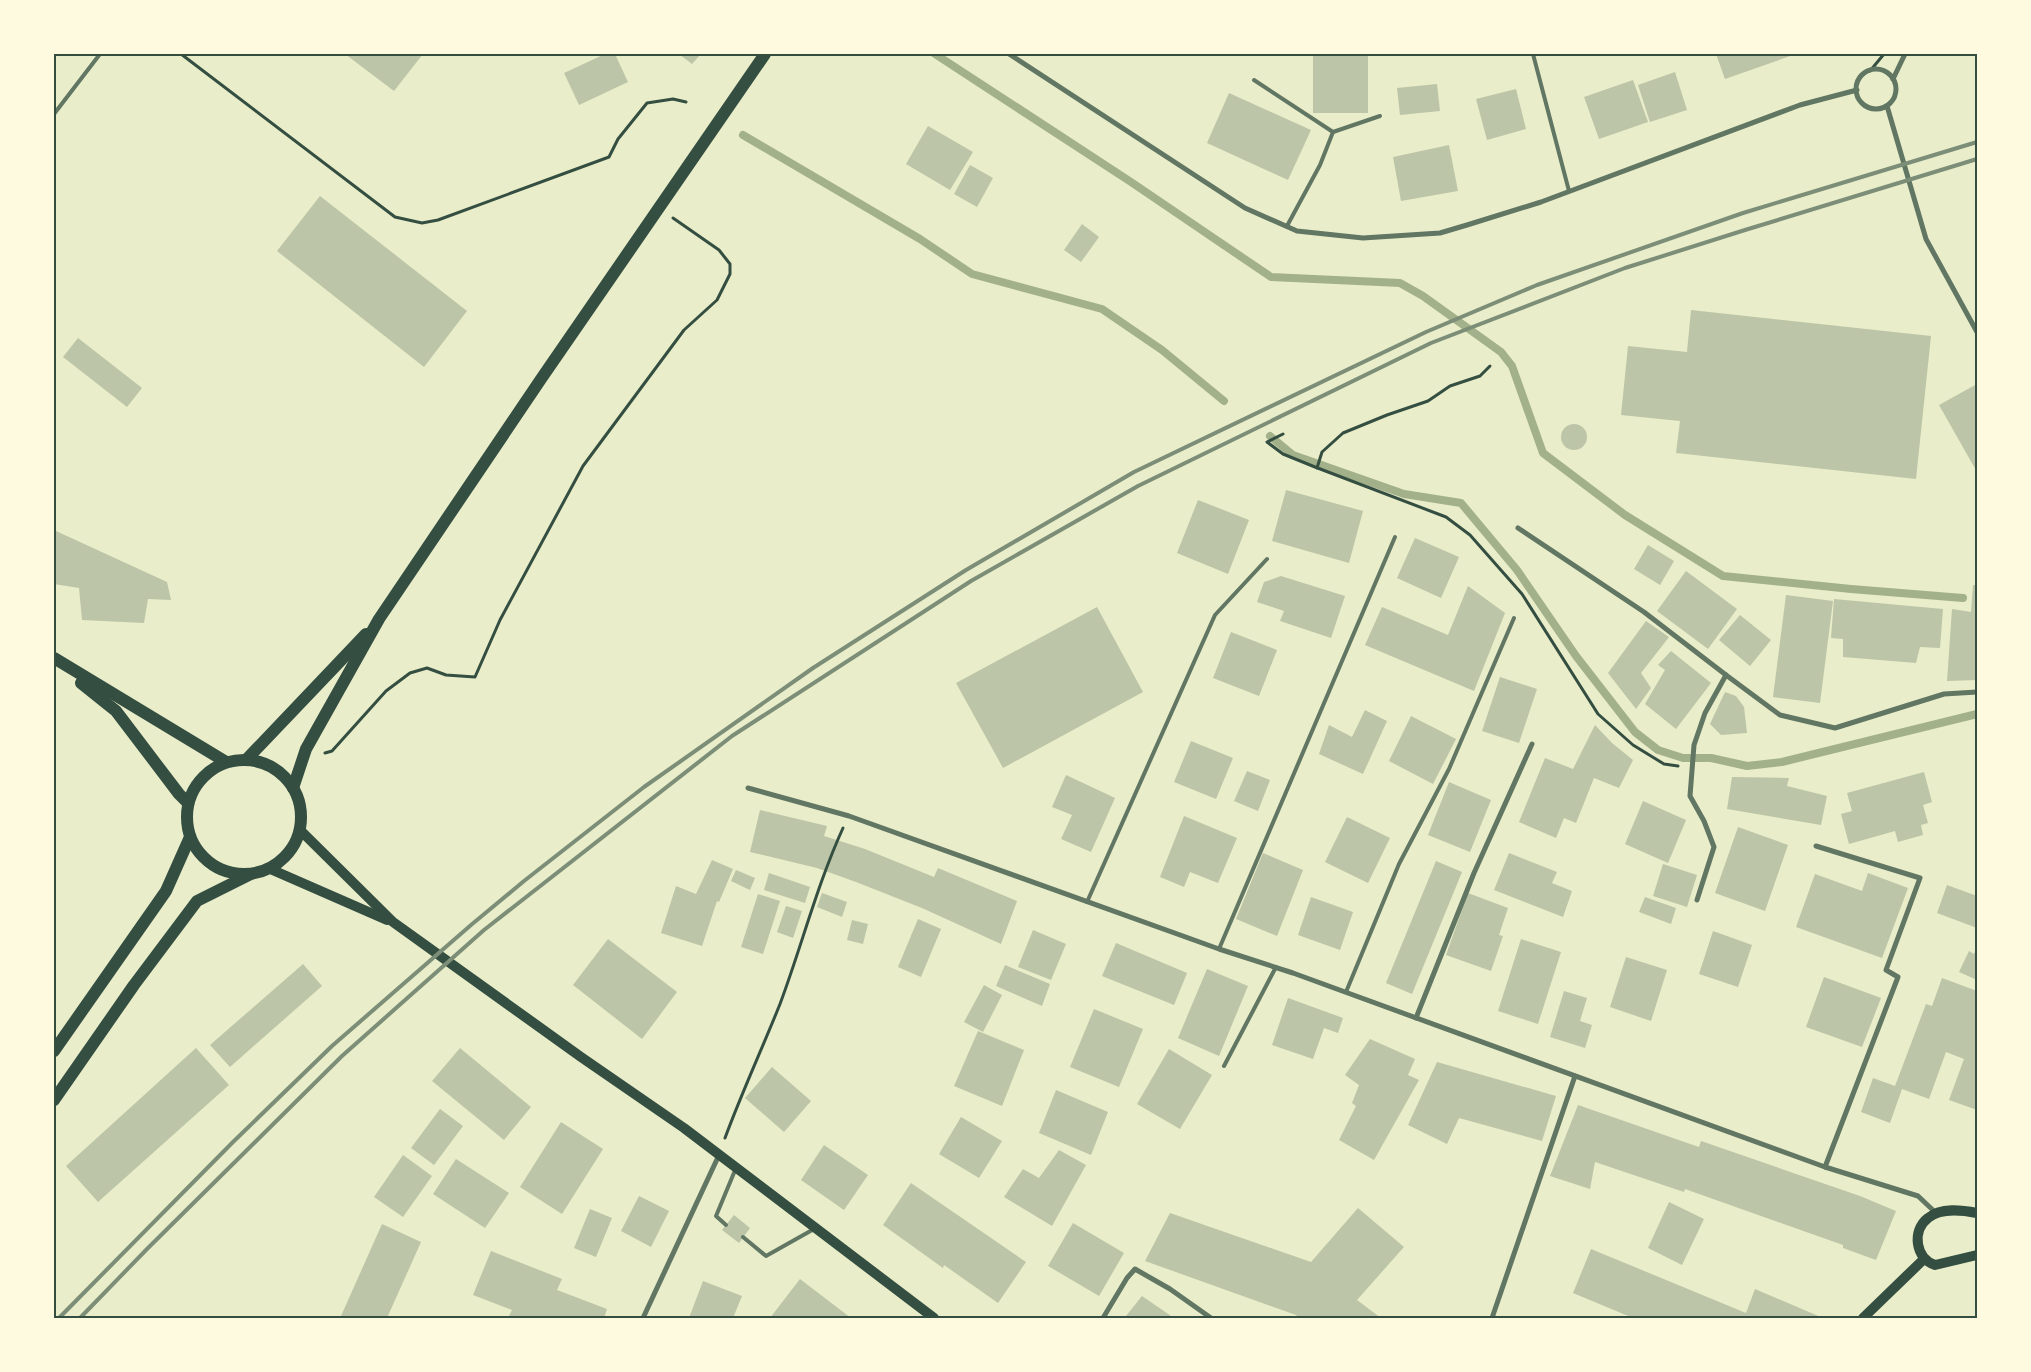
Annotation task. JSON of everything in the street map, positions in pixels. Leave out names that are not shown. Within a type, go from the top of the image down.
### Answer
[{"type":"main road","points":[[293,788],[306,749],[379,620],[765,54]]},
{"type":"main road","points":[[246,760],[379,620]]},
{"type":"main road","points":[[54,660],[226,762]]},
{"type":"main road","points":[[54,660],[116,711],[179,794],[188,803]]},
{"type":"main road","points":[[54,1100],[134,985],[197,901],[253,873],[268,868],[283,859],[293,845],[300,829],[299,801],[293,788],[281,773],[264,764],[246,760],[226,762],[209,771],[196,785],[188,803],[187,820],[190,837],[200,853],[215,866],[234,873],[253,873]]},
{"type":"main road","points":[[300,829],[393,922],[719,1155],[934,1318]]},
{"type":"main road","points":[[54,1051],[166,890],[190,837]]},
{"type":"main road","points":[[268,868],[393,922]]},
{"type":"main road","points":[[1977,1213],[1953,1210],[1936,1214],[1927,1218],[1922,1225],[1918,1239],[1919,1253],[1924,1260],[1935,1265],[1977,1255]]},
{"type":"main road","points":[[1863,1318],[1924,1260]]},
{"type":"street","points":[[1009,54],[1245,208],[1297,231],[1363,238],[1440,233],[1532,205],[1800,105],[1857,90]]},
{"type":"street","points":[[1893,79],[1905,54]]},
{"type":"street","points":[[1870,71],[1883,71],[1893,79],[1896,92],[1888,106],[1878,109],[1865,106],[1861,102],[1857,90],[1860,78],[1870,71]]},
{"type":"street","points":[[1888,106],[1916,212],[1926,239],[1977,332]]},
{"type":"street","points":[[1518,528],[1644,612],[1780,716],[1835,728],[1944,694],[1977,692]]},
{"type":"street","points":[[1697,900],[1714,847],[1704,821],[1690,796],[1691,768],[1694,745],[1705,712],[1726,676]]},
{"type":"street","points":[[1416,1018],[1474,873],[1532,744]]},
{"type":"street","points":[[748,788],[849,816],[1219,949],[1346,992],[1825,1167],[1918,1196],[1936,1214]]},
{"type":"street","points":[[1816,846],[1920,878],[1886,970],[1898,977],[1825,1167]]},
{"type":"street","points":[[1492,1318],[1575,1076]]},
{"type":"street","points":[[643,1318],[719,1155]]},
{"type":"street","points":[[1103,1318],[1127,1278],[1135,1269],[1170,1289],[1211,1318]]},
{"type":"lane","points":[[54,114],[100,54]]},
{"type":"lane","points":[[1532,54],[1569,191]]},
{"type":"lane","points":[[1254,80],[1333,132]]},
{"type":"lane","points":[[1287,226],[1320,165],[1333,132],[1380,116]]},
{"type":"lane","points":[[1219,949],[1395,537]]},
{"type":"lane","points":[[1087,902],[1215,615],[1268,559]]},
{"type":"lane","points":[[1346,992],[1400,864],[1449,769],[1514,618]]},
{"type":"lane","points":[[1224,1066],[1276,967]]},
{"type":"lane","points":[[726,1225],[716,1216],[736,1168]]},
{"type":"lane","points":[[743,1237],[766,1256],[816,1228]]},
{"type":"path","points":[[181,54],[395,217],[422,223],[438,220],[609,157],[618,139],[647,103],[673,99],[686,102]]},
{"type":"path","points":[[1870,71],[1884,54]]},
{"type":"path","points":[[306,749],[321,754],[332,751],[386,691],[410,672],[427,668],[446,675],[475,677],[500,620],[583,466],[684,330],[717,300],[730,274],[730,264],[719,250],[658,209]]},
{"type":"path","points":[[1317,468],[1322,452],[1343,433],[1428,401],[1450,386],[1480,376],[1490,366]]},
{"type":"path","points":[[1283,434],[1267,442],[1283,454],[1446,518],[1470,535],[1522,594],[1598,714],[1633,745],[1664,764],[1691,768]]},
{"type":"path","points":[[719,1155],[744,1088],[780,1004],[820,884],[849,816]]},
{"type":"building","points":[[345,54],[423,54],[394,91]]},
{"type":"building","points":[[605,54],[615,54],[628,82],[579,105],[564,73]]},
{"type":"building","points":[[679,54],[701,54],[692,64]]},
{"type":"building","points":[[1313,54],[1368,54],[1368,113],[1313,113]]},
{"type":"building","points":[[1716,54],[1796,54],[1725,79]]},
{"type":"building","points":[[1675,72],[1687,110],[1650,122],[1638,85]]},
{"type":"building","points":[[1633,80],[1648,122],[1599,139],[1584,97]]},
{"type":"building","points":[[1437,84],[1440,111],[1400,115],[1397,88]]},
{"type":"building","points":[[1516,89],[1526,129],[1487,140],[1476,99]]},
{"type":"building","points":[[1229,93],[1311,130],[1288,180],[1207,143]]},
{"type":"building","points":[[928,126],[973,152],[950,190],[906,164]]},
{"type":"building","points":[[1449,145],[1458,191],[1401,201],[1393,157]]},
{"type":"building","points":[[970,165],[993,178],[977,207],[954,194]]},
{"type":"building","points":[[320,196],[467,311],[424,367],[277,251]]},
{"type":"building","points":[[1082,224],[1099,237],[1081,262],[1064,250]]},
{"type":"building","points":[[1691,310],[1931,336],[1916,479],[1676,453],[1680,421],[1621,415],[1628,346],[1687,352]]},
{"type":"building","points":[[78,338],[142,388],[127,407],[63,357]]},
{"type":"building","points":[[1977,384],[1977,472],[1939,405]]},
{"type":"building","points":[[1574,424],[1583,428],[1587,437],[1583,446],[1574,450],[1565,446],[1561,437],[1565,428]]},
{"type":"building","points":[[1286,490],[1363,511],[1349,563],[1272,541]]},
{"type":"building","points":[[1198,500],[1249,520],[1228,574],[1177,553]]},
{"type":"building","points":[[56,531],[167,582],[171,600],[148,599],[144,623],[82,620],[79,588],[54,584],[54,542]]},
{"type":"building","points":[[1415,538],[1459,557],[1441,598],[1397,578]]},
{"type":"building","points":[[1648,545],[1674,561],[1660,585],[1634,569]]},
{"type":"building","points":[[1686,571],[1737,609],[1708,649],[1657,611]]},
{"type":"building","points":[[1281,576],[1345,596],[1331,638],[1280,621],[1284,611],[1257,602],[1264,582]]},
{"type":"building","points":[[1973,585],[1977,585],[1977,680],[1947,681],[1952,609],[1971,612]]},
{"type":"building","points":[[1468,586],[1505,613],[1474,691],[1365,645],[1382,607],[1448,635]]},
{"type":"building","points":[[1786,595],[1833,601],[1820,703],[1773,697]]},
{"type":"building","points":[[1834,599],[1943,609],[1940,648],[1920,647],[1916,663],[1843,657],[1843,639],[1831,638]]},
{"type":"building","points":[[1097,607],[1143,692],[1003,768],[956,683]]},
{"type":"building","points":[[1740,615],[1771,640],[1750,666],[1719,640]]},
{"type":"building","points":[[1646,621],[1669,637],[1641,673],[1651,688],[1636,709],[1608,673]]},
{"type":"building","points":[[1231,632],[1277,650],[1259,696],[1213,678]]},
{"type":"building","points":[[1671,651],[1711,683],[1676,729],[1645,704],[1665,670],[1658,665]]},
{"type":"building","points":[[1500,677],[1537,689],[1519,743],[1482,731]]},
{"type":"building","points":[[1725,692],[1736,696],[1744,707],[1747,733],[1721,735],[1710,724]]},
{"type":"building","points":[[1365,710],[1387,721],[1363,774],[1319,754],[1329,725],[1352,737]]},
{"type":"building","points":[[1411,716],[1456,739],[1433,784],[1389,761]]},
{"type":"building","points":[[1595,725],[1612,743],[1633,760],[1619,788],[1594,778],[1576,823],[1564,818],[1556,838],[1519,822],[1545,758],[1573,769]]},
{"type":"building","points":[[1191,741],[1233,758],[1216,799],[1174,782]]},
{"type":"building","points":[[1247,771],[1270,780],[1258,811],[1234,801]]},
{"type":"building","points":[[1924,772],[1932,802],[1923,805],[1928,823],[1921,825],[1923,835],[1898,842],[1895,831],[1849,844],[1841,814],[1852,811],[1847,793]]},
{"type":"building","points":[[1066,775],[1115,798],[1091,852],[1061,839],[1072,815],[1052,807]]},
{"type":"building","points":[[1732,777],[1789,778],[1787,786],[1827,796],[1821,825],[1727,809]]},
{"type":"building","points":[[1449,782],[1491,800],[1470,852],[1428,835]]},
{"type":"building","points":[[1643,801],[1686,820],[1668,863],[1625,844]]},
{"type":"building","points":[[760,810],[827,826],[824,836],[865,849],[934,877],[938,868],[1017,901],[1001,944],[922,908],[856,882],[817,868],[750,852]]},
{"type":"building","points":[[1184,816],[1237,838],[1218,883],[1190,872],[1184,887],[1160,877]]},
{"type":"building","points":[[1347,817],[1390,838],[1368,883],[1325,862]]},
{"type":"building","points":[[1738,827],[1788,845],[1765,911],[1715,893]]},
{"type":"building","points":[[1263,853],[1303,870],[1277,936],[1236,919]]},
{"type":"building","points":[[1509,853],[1557,872],[1552,883],[1572,891],[1563,917],[1494,890]]},
{"type":"building","points":[[712,860],[733,869],[719,902],[717,901],[702,946],[661,933],[676,886],[696,894]]},
{"type":"building","points":[[1436,861],[1462,872],[1412,994],[1386,983]]},
{"type":"building","points":[[1663,864],[1697,875],[1687,907],[1653,896]]},
{"type":"building","points":[[736,870],[755,878],[750,890],[731,881]]},
{"type":"building","points":[[769,873],[810,887],[805,903],[764,890]]},
{"type":"building","points":[[1868,873],[1908,888],[1882,958],[1796,927],[1815,874],[1862,891]]},
{"type":"building","points":[[1947,885],[1977,896],[1977,928],[1937,913]]},
{"type":"building","points":[[822,893],[847,902],[842,917],[817,907]]},
{"type":"building","points":[[1468,893],[1508,908],[1499,935],[1503,936],[1491,971],[1446,955]]},
{"type":"building","points":[[758,894],[780,901],[763,954],[741,947]]},
{"type":"building","points":[[1311,897],[1353,912],[1340,950],[1298,935]]},
{"type":"building","points":[[1645,897],[1676,908],[1671,924],[1639,912]]},
{"type":"building","points":[[786,906],[802,911],[793,938],[777,932]]},
{"type":"building","points":[[918,919],[941,929],[921,977],[898,967]]},
{"type":"building","points":[[852,920],[868,924],[863,944],[847,940]]},
{"type":"building","points":[[1033,930],[1066,944],[1051,980],[1018,967]]},
{"type":"building","points":[[1713,931],[1752,945],[1738,987],[1699,974]]},
{"type":"building","points":[[608,939],[677,992],[642,1039],[573,985]]},
{"type":"building","points":[[1521,939],[1561,952],[1538,1024],[1498,1011]]},
{"type":"building","points":[[1116,943],[1187,973],[1174,1005],[1102,976]]},
{"type":"building","points":[[1977,946],[1977,980],[1959,972],[1969,951],[1974,954]]},
{"type":"building","points":[[1626,957],[1667,970],[1651,1021],[1610,1007]]},
{"type":"building","points":[[303,964],[322,986],[230,1067],[210,1045]]},
{"type":"building","points":[[1005,965],[1050,984],[1042,1006],[996,986]]},
{"type":"building","points":[[1207,969],[1248,986],[1219,1056],[1178,1038]]},
{"type":"building","points":[[1824,977],[1881,998],[1862,1047],[1806,1027]]},
{"type":"building","points":[[1942,978],[1977,991],[1977,1015],[1975,1022],[1977,1023],[1977,1110],[1949,1100],[1964,1059],[1946,1052],[1929,1099],[1902,1089],[1890,1123],[1861,1112],[1873,1078],[1895,1086],[1926,1004],[1932,1006]]},
{"type":"building","points":[[984,985],[1002,995],[983,1032],[964,1022]]},
{"type":"building","points":[[1564,991],[1587,998],[1580,1021],[1592,1025],[1585,1048],[1550,1037]]},
{"type":"building","points":[[1288,998],[1343,1018],[1338,1033],[1324,1028],[1313,1059],[1272,1045]]},
{"type":"building","points":[[1094,1009],[1143,1029],[1119,1087],[1070,1067]]},
{"type":"building","points":[[978,1031],[1024,1050],[1002,1106],[954,1086]]},
{"type":"building","points":[[1370,1039],[1415,1059],[1408,1075],[1419,1080],[1374,1160],[1339,1140],[1356,1106],[1352,1103],[1359,1085],[1345,1075]]},
{"type":"building","points":[[196,1048],[229,1085],[98,1202],[66,1166]]},
{"type":"building","points":[[460,1048],[531,1107],[504,1140],[432,1081]]},
{"type":"building","points":[[1169,1049],[1212,1075],[1180,1129],[1137,1104]]},
{"type":"building","points":[[1437,1062],[1556,1096],[1542,1141],[1459,1118],[1447,1144],[1408,1125]]},
{"type":"building","points":[[772,1067],[811,1101],[784,1132],[745,1098]]},
{"type":"building","points":[[1056,1090],[1108,1112],[1091,1155],[1039,1133]]},
{"type":"building","points":[[1578,1105],[1699,1147],[1701,1141],[1860,1196],[1896,1211],[1876,1260],[1843,1248],[1843,1245],[1685,1189],[1684,1192],[1595,1162],[1590,1189],[1550,1176]]},
{"type":"building","points":[[440,1109],[463,1126],[434,1165],[411,1148]]},
{"type":"building","points":[[961,1117],[1002,1141],[979,1178],[939,1154]]},
{"type":"building","points":[[561,1122],[603,1149],[562,1214],[520,1187]]},
{"type":"building","points":[[824,1145],[868,1175],[844,1210],[801,1180]]},
{"type":"building","points":[[1059,1150],[1086,1165],[1052,1226],[1004,1197],[1023,1169],[1039,1178]]},
{"type":"building","points":[[403,1155],[432,1176],[403,1217],[374,1197]]},
{"type":"building","points":[[456,1159],[509,1193],[485,1228],[433,1194]]},
{"type":"building","points":[[911,1183],[1026,1262],[998,1303],[944,1265],[943,1268],[883,1225]]},
{"type":"building","points":[[639,1196],[669,1211],[651,1247],[621,1231]]},
{"type":"building","points":[[1669,1202],[1704,1219],[1682,1265],[1648,1248]]},
{"type":"building","points":[[1358,1208],[1404,1247],[1357,1300],[1381,1318],[1299,1318],[1296,1315],[1145,1261],[1170,1213],[1311,1262]]},
{"type":"building","points":[[590,1209],[612,1218],[596,1257],[574,1248]]},
{"type":"building","points":[[734,1215],[750,1228],[739,1243],[722,1230]]},
{"type":"building","points":[[1073,1223],[1124,1253],[1099,1296],[1048,1266]]},
{"type":"building","points":[[382,1224],[421,1242],[387,1318],[346,1318],[341,1316]]},
{"type":"building","points":[[1591,1249],[1746,1313],[1755,1289],[1823,1318],[1633,1318],[1573,1293]]},
{"type":"building","points":[[491,1251],[562,1279],[557,1290],[607,1309],[604,1318],[508,1318],[512,1310],[473,1295]]},
{"type":"building","points":[[800,1279],[851,1318],[770,1318]]},
{"type":"building","points":[[703,1281],[742,1296],[733,1318],[689,1318]]},
{"type":"building","points":[[1142,1296],[1174,1318],[1129,1318],[1126,1316]]},
{"type":"waterway","points":[[935,54],[1131,182],[1271,277],[1400,283],[1423,296],[1501,352],[1512,366],[1543,453],[1625,515],[1723,576],[1963,598]]},
{"type":"waterway","points":[[743,135],[920,239],[972,274],[1102,309],[1162,350],[1224,401]]},
{"type":"waterway","points":[[1270,436],[1293,455],[1404,494],[1461,503],[1517,570],[1576,656],[1635,732],[1658,750],[1683,758],[1711,758],[1747,766],[1782,762],[1977,714]]},
{"type":"railway","points":[[59,1318],[233,1142],[332,1046],[524,881],[644,787],[813,668],[966,570],[1134,472],[1426,332],[1537,285],[1743,213],[1977,142]]},
{"type":"railway","points":[[80,1318],[342,1056],[484,930],[732,736],[971,581],[1138,486],[1431,343],[1625,268],[1977,159]]}]
